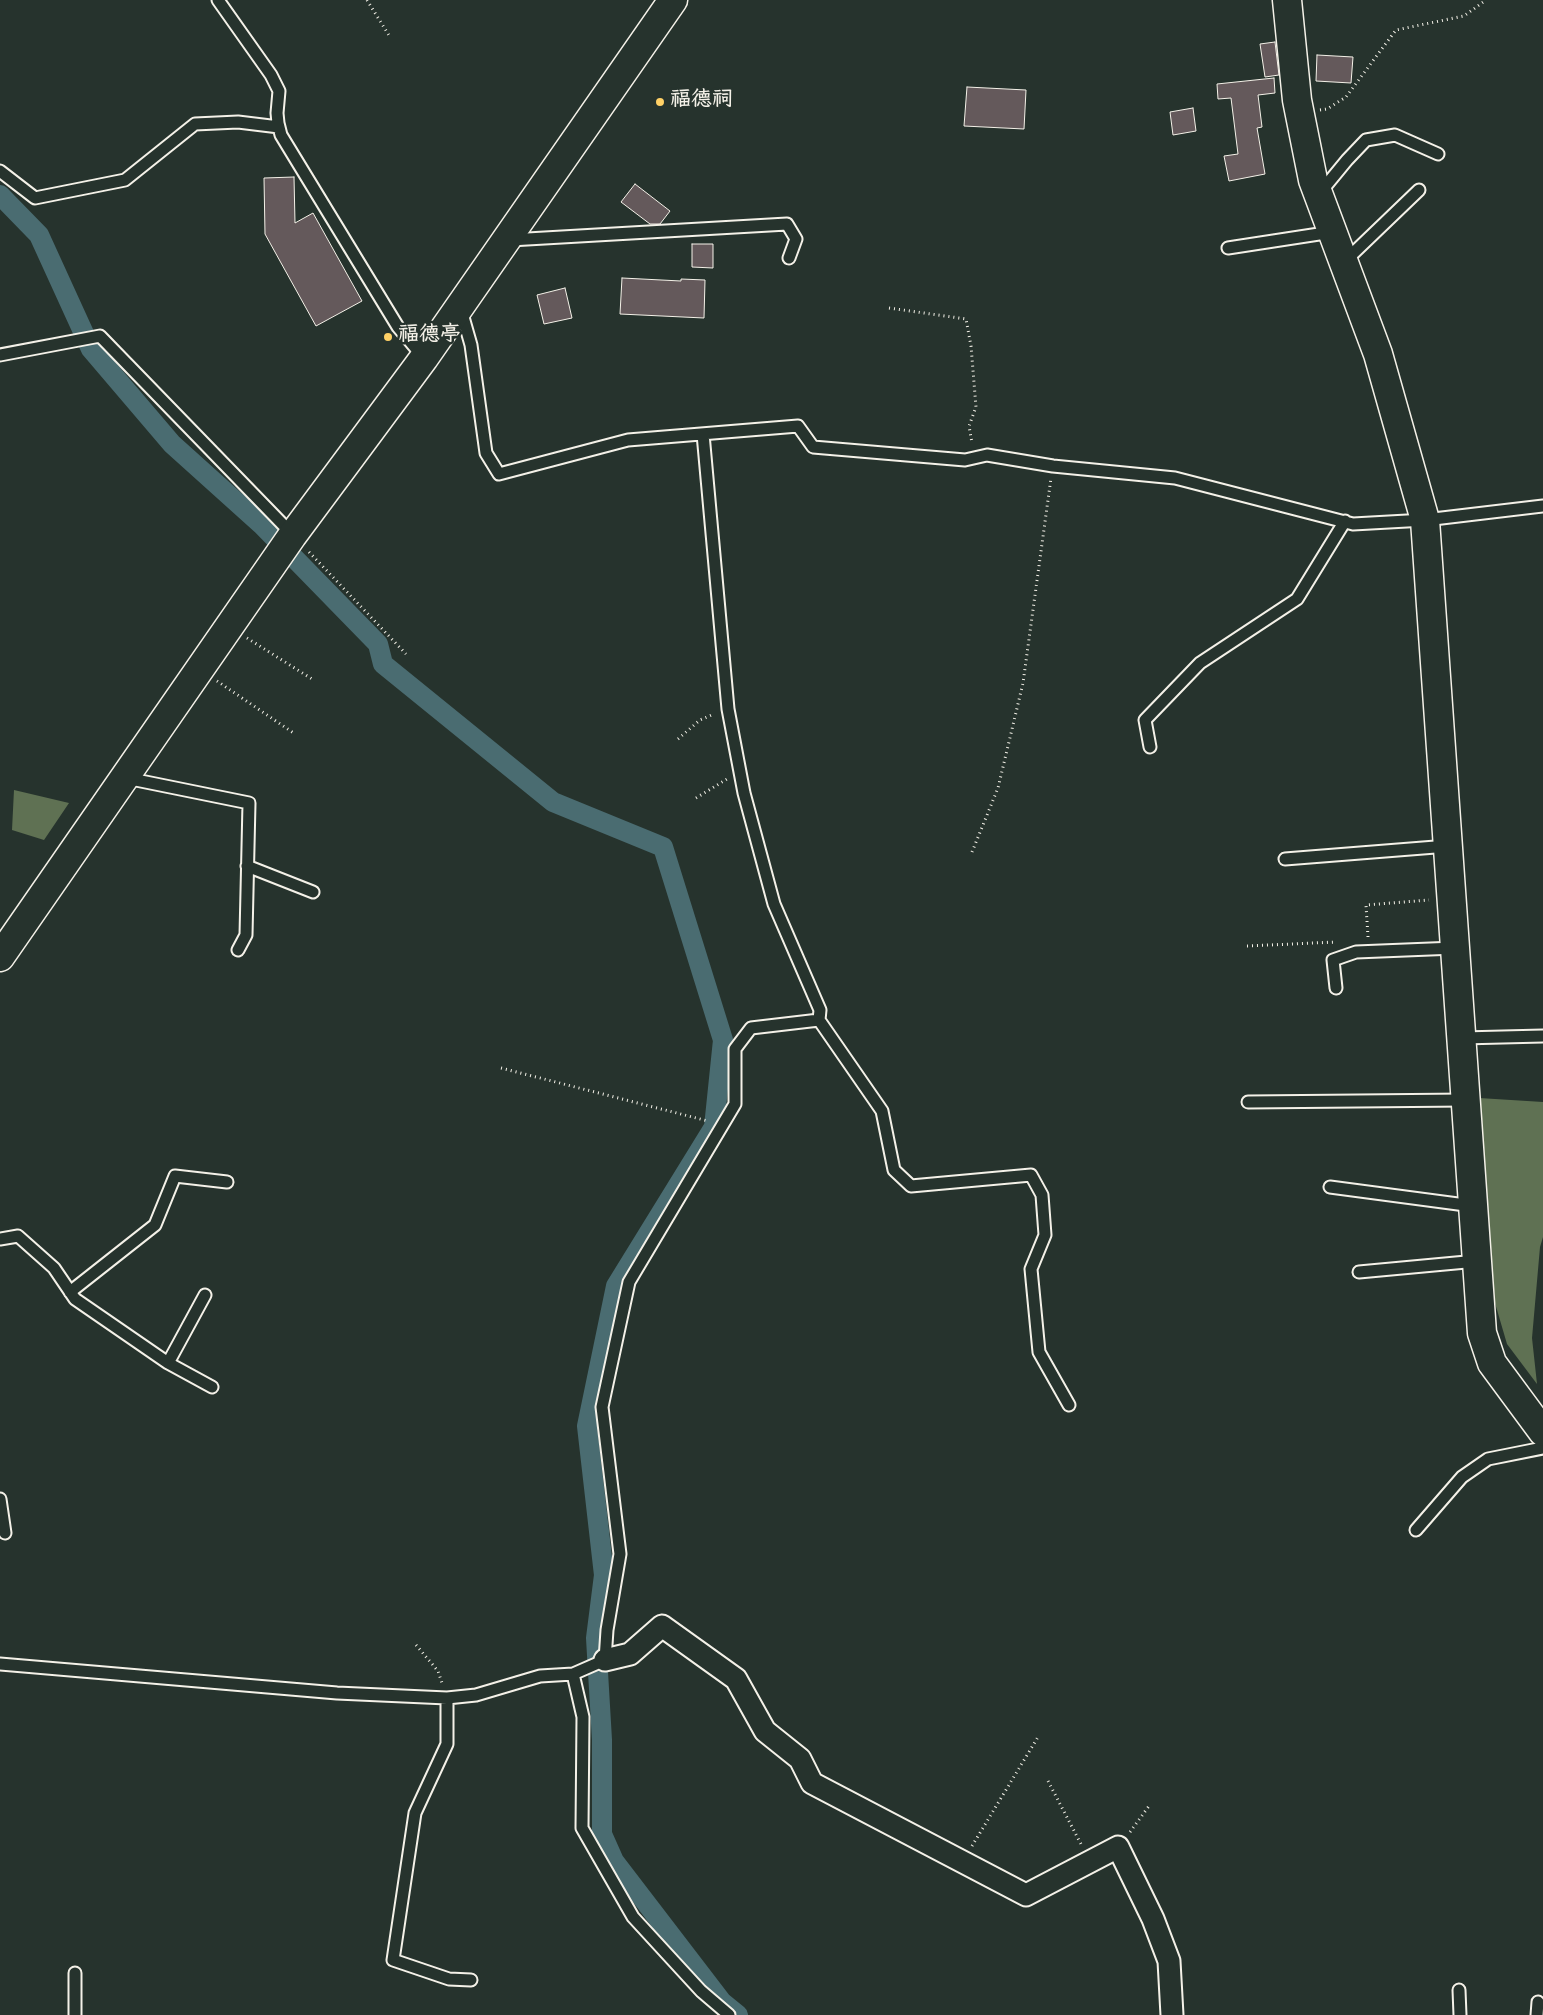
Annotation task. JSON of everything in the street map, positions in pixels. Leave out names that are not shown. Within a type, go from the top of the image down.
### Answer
[{"type":"street","points":[[0,957],[126,778],[292,536],[424,358],[673,0]]},
{"type":"street","points":[[1287,0],[1297,100],[1313,180],[1378,354],[1425,520],[1482,1333],[1492,1363],[1542,1433]]},
{"type":"street","points":[[605,1660],[630,1654],[662,1626],[736,1679],[765,1731],[800,1759],[812,1783],[1026,1896],[1118,1847],[1154,1919],[1169,1961],[1172,2015]]},
{"type":"lane","points":[[218,0],[271,75],[279,91],[277,113],[279,127],[285,141],[398,327],[424,358]]},
{"type":"lane","points":[[0,171],[35,198],[125,180],[195,124],[238,122],[279,127]]},
{"type":"lane","points":[[1319,194],[1366,140],[1395,135],[1438,154]]},
{"type":"lane","points":[[1344,262],[1419,190]]},
{"type":"lane","points":[[505,240],[787,224],[796,239],[789,258]]},
{"type":"lane","points":[[1228,248],[1332,232]]},
{"type":"lane","points":[[460,306],[471,345],[486,453],[499,474],[628,440],[798,426],[813,447],[965,460],[987,455],[1053,466],[1175,478],[1353,524],[1425,520],[1543,506]]},
{"type":"lane","points":[[0,355],[100,336],[292,536]]},
{"type":"lane","points":[[703,434],[728,709],[740,771],[774,904],[820,1010],[819,1020],[882,1111],[894,1170],[912,1186],[1031,1175],[1042,1195],[1045,1235],[1032,1269],[1039,1352],[1069,1404]]},
{"type":"lane","points":[[1150,747],[1145,720],[1150,714],[1200,663],[1296,599],[1344,522]]},
{"type":"lane","points":[[126,778],[249,803],[246,936],[238,950]]},
{"type":"lane","points":[[1285,860],[1448,846]]},
{"type":"lane","points":[[247,866],[313,892]]},
{"type":"lane","points":[[1336,988],[1333,960],[1356,952],[1456,948]]},
{"type":"lane","points":[[0,1664],[337,1692],[447,1698],[476,1695],[540,1676],[572,1674],[605,1660],[607,1630],[620,1554],[602,1407],[629,1282],[735,1104],[735,1049],[751,1028],[819,1020]]},
{"type":"lane","points":[[1462,1038],[1543,1036]]},
{"type":"lane","points":[[1248,1102],[1466,1100]]},
{"type":"lane","points":[[70,1292],[155,1225],[175,1176],[227,1182]]},
{"type":"lane","points":[[1330,1187],[1473,1206]]},
{"type":"lane","points":[[0,1239],[18,1236],[54,1268],[75,1298],[168,1363],[212,1387]]},
{"type":"lane","points":[[1359,1272],[1477,1262]]},
{"type":"lane","points":[[168,1363],[205,1295]]},
{"type":"lane","points":[[1416,1530],[1462,1477],[1488,1459],[1542,1433]]},
{"type":"lane","points":[[0,1499],[5,1533]]},
{"type":"lane","points":[[572,1674],[583,1717],[582,1828],[633,1918],[701,1992],[729,2015]]},
{"type":"lane","points":[[447,1698],[447,1744],[415,1813],[394,1960],[449,1979],[471,1980]]},
{"type":"lane","points":[[75,1973],[75,2015]]},
{"type":"lane","points":[[1459,1990],[1460,2015]]},
{"type":"lane","points":[[1537,2015],[1538,2002]]},
{"type":"path","points":[[367,0],[390,38]]},
{"type":"path","points":[[1300,115],[1327,109],[1346,97],[1396,30],[1464,16],[1486,0]]},
{"type":"path","points":[[889,308],[966,319],[971,346],[976,407],[969,426],[975,458]]},
{"type":"path","points":[[972,852],[998,788],[1023,683],[1053,466]]},
{"type":"path","points":[[292,536],[406,654]]},
{"type":"path","points":[[229,626],[312,679]]},
{"type":"path","points":[[200,669],[295,734]]},
{"type":"path","points":[[678,738],[700,720],[728,709]]},
{"type":"path","points":[[696,798],[740,771]]},
{"type":"path","points":[[1368,941],[1366,905],[1452,898]]},
{"type":"path","points":[[1247,946],[1340,942]]},
{"type":"path","points":[[501,1068],[723,1125]]},
{"type":"path","points":[[416,1645],[438,1671],[447,1698]]},
{"type":"path","points":[[962,1862],[1038,1737]]},
{"type":"path","points":[[1048,1781],[1090,1862]]},
{"type":"path","points":[[1118,1847],[1149,1806]]},
{"type":"green space","points":[[14,790],[69,803],[44,840],[12,830]]},
{"type":"green space","points":[[1479,1098],[1543,1102],[1543,1237],[1540,1247],[1532,1338],[1537,1384],[1507,1344],[1495,1303]]},
{"type":"building","points":[[1275,42],[1279,75],[1265,77],[1260,44]]},
{"type":"building","points":[[1317,55],[1353,57],[1351,83],[1316,81]]},
{"type":"building","points":[[1274,78],[1275,93],[1258,95],[1262,127],[1257,128],[1265,174],[1229,181],[1224,156],[1238,154],[1231,98],[1218,99],[1217,84]]},
{"type":"building","points":[[967,87],[1026,90],[1024,129],[964,126]]},
{"type":"building","points":[[1193,108],[1196,131],[1173,135],[1170,112]]},
{"type":"building","points":[[294,177],[295,223],[313,213],[362,301],[316,326],[265,234],[264,178]]},
{"type":"building","points":[[635,184],[670,211],[660,224],[650,224],[621,202]]},
{"type":"building","points":[[692,244],[713,244],[713,268],[692,267]]},
{"type":"building","points":[[622,278],[681,281],[681,279],[705,280],[704,318],[620,314]]},
{"type":"building","points":[[565,288],[572,318],[544,324],[537,295]]},
{"type":"waterway","points":[[0,195],[39,235],[91,349],[172,444],[262,525],[378,644],[383,664],[553,802],[663,847],[723,1040],[714,1127],[616,1286],[587,1426],[604,1575],[596,1638],[602,1740],[602,1834],[614,1861],[722,2002],[738,2015]]},
{"type":"place","name":"福德祠","points":[[660,102]]},
{"type":"place","name":"福德亭","points":[[388,337]]}]
